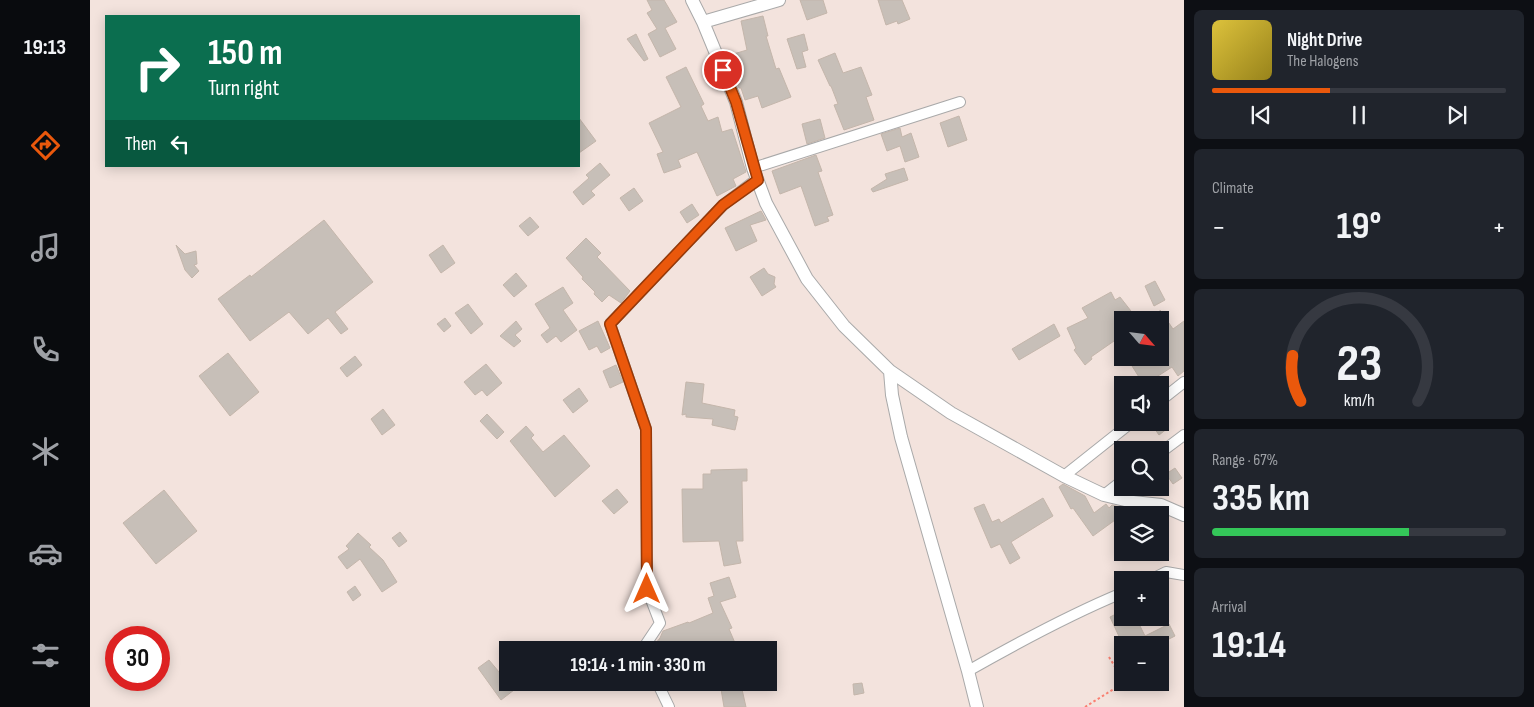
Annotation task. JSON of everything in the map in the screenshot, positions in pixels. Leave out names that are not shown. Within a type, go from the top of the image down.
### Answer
[{"type":"street","points":[[692,0],[736,102],[755,174],[766,203],[807,279],[844,326],[890,371],[950,413],[1064,476],[1104,495],[1133,502],[1160,505],[1184,515]]},
{"type":"street","points":[[703,22],[779,0]]},
{"type":"street","points":[[648,641],[660,622],[647,589],[646,429],[610,324],[755,174],[960,102]]},
{"type":"street","points":[[890,371],[892,395],[902,437],[977,707]]},
{"type":"street","points":[[1169,394],[1184,382]]},
{"type":"street","points":[[1064,476],[1121,431]]},
{"type":"street","points":[[1169,446],[1184,435]]},
{"type":"street","points":[[1104,495],[1114,487]]},
{"type":"street","points":[[1169,572],[1184,575]]},
{"type":"street","points":[[968,671],[1028,637],[1114,596]]},
{"type":"street","points":[[662,691],[669,707]]},
{"type":"path","points":[[1109,657],[1114,665]]},
{"type":"path","points":[[1085,707],[1114,689]]},
{"type":"shaded area","points":[[90,0],[1184,0],[1184,707],[90,707]]},
{"type":"building","points":[[647,0],[664,0],[677,22],[665,28],[676,49],[660,57],[648,34],[657,29],[647,13],[652,10]]},
{"type":"building","points":[[800,0],[823,0],[827,13],[807,20]]},
{"type":"building","points":[[878,0],[902,0],[910,19],[898,24],[897,21],[886,25]]},
{"type":"building","points":[[763,16],[768,36],[766,36],[776,69],[779,68],[791,97],[762,108],[758,96],[745,100],[741,88],[739,88],[735,79],[738,78],[730,55],[747,50],[741,21]]},
{"type":"building","points":[[636,34],[648,59],[644,61],[627,39]]},
{"type":"building","points":[[804,34],[808,50],[802,52],[806,67],[797,69],[787,39]]},
{"type":"building","points":[[835,53],[843,73],[861,67],[872,95],[866,97],[874,120],[844,130],[834,105],[838,104],[818,60]]},
{"type":"building","points":[[686,67],[704,104],[701,106],[708,121],[718,117],[722,132],[732,129],[746,172],[733,179],[736,186],[717,196],[697,152],[678,160],[681,167],[664,173],[657,154],[663,152],[649,123],[681,107],[666,77]]},
{"type":"building","points":[[959,116],[967,140],[948,147],[940,123]]},
{"type":"building","points":[[580,119],[596,141],[580,152]]},
{"type":"building","points":[[820,119],[825,138],[807,144],[802,124]]},
{"type":"building","points":[[900,128],[902,137],[911,133],[919,157],[905,162],[900,146],[887,151],[881,134]]},
{"type":"building","points":[[816,155],[822,171],[818,172],[833,215],[827,217],[829,221],[815,226],[801,186],[780,194],[772,171]]},
{"type":"building","points":[[600,163],[610,175],[591,191],[595,195],[583,205],[573,192],[589,178],[586,175]]},
{"type":"building","points":[[904,168],[908,180],[873,192],[871,189],[887,179],[885,174]]},
{"type":"building","points":[[634,188],[643,201],[629,211],[620,198]]},
{"type":"building","points":[[692,204],[699,215],[687,223],[680,212]]},
{"type":"building","points":[[761,211],[766,220],[750,225],[757,241],[736,251],[725,228]]},
{"type":"building","points":[[530,217],[539,227],[528,236],[519,226]]},
{"type":"building","points":[[324,220],[373,282],[335,312],[348,329],[341,334],[328,318],[308,334],[289,312],[250,341],[218,299],[250,275],[251,277]]},
{"type":"building","points":[[586,238],[601,253],[597,257],[630,291],[621,303],[609,295],[602,302],[566,258]]},
{"type":"building","points":[[176,245],[185,254],[196,251],[197,264],[194,265],[199,271],[192,278],[185,270]]},
{"type":"building","points":[[443,245],[455,263],[441,273],[429,255]]},
{"type":"building","points":[[764,268],[768,274],[775,277],[774,284],[776,287],[762,296],[750,277]]},
{"type":"building","points":[[516,273],[527,286],[514,297],[503,285]]},
{"type":"building","points":[[1155,281],[1165,300],[1154,306],[1145,286]]},
{"type":"building","points":[[563,287],[573,303],[563,310],[577,330],[561,342],[556,336],[547,343],[541,335],[550,328],[535,304]]},
{"type":"building","points":[[1111,292],[1115,300],[1120,297],[1131,311],[1114,311],[1114,341],[1091,357],[1092,359],[1085,365],[1074,350],[1076,348],[1067,328],[1088,318],[1082,308]]},
{"type":"building","points":[[468,304],[483,324],[471,334],[455,313]]},
{"type":"building","points":[[445,318],[451,326],[444,332],[437,324]]},
{"type":"building","points":[[516,321],[522,329],[515,335],[521,341],[514,347],[500,336]]},
{"type":"building","points":[[598,321],[610,348],[601,353],[597,346],[589,350],[579,331]]},
{"type":"building","points":[[1184,321],[1184,371],[1178,376],[1172,367],[1158,376],[1138,376],[1132,366],[1169,366],[1169,323],[1173,329]]},
{"type":"building","points":[[1054,324],[1060,336],[1019,360],[1012,349]]},
{"type":"building","points":[[228,353],[259,392],[230,416],[199,376]]},
{"type":"building","points":[[355,356],[362,365],[347,377],[340,368]]},
{"type":"building","points":[[486,364],[502,383],[487,396],[482,390],[475,395],[464,382]]},
{"type":"building","points":[[616,365],[623,382],[610,388],[603,371]]},
{"type":"building","points":[[686,382],[704,384],[702,403],[735,410],[734,416],[738,417],[735,430],[712,425],[713,419],[686,417],[686,414],[682,415]]},
{"type":"building","points":[[579,388],[588,401],[573,413],[563,400]]},
{"type":"building","points":[[383,409],[395,425],[382,435],[371,419]]},
{"type":"building","points":[[487,414],[504,432],[497,439],[480,421]]},
{"type":"building","points":[[526,426],[534,435],[531,438],[543,452],[564,435],[590,466],[555,497],[510,441]]},
{"type":"building","points":[[1156,431],[1164,431],[1159,435]]},
{"type":"building","points":[[1175,468],[1182,478],[1173,484],[1169,478],[1169,472]]},
{"type":"building","points":[[747,469],[747,481],[742,481],[743,541],[736,541],[741,563],[724,566],[719,541],[683,542],[682,489],[703,489],[703,474],[711,474],[711,470]]},
{"type":"building","points":[[1063,484],[1085,496],[1094,513],[1106,504],[1109,508],[1112,505],[1116,506],[1114,506],[1114,521],[1093,536],[1073,508],[1071,509],[1059,487]]},
{"type":"building","points":[[617,489],[628,502],[614,514],[602,501]]},
{"type":"building","points":[[164,490],[197,531],[156,564],[123,523]]},
{"type":"building","points":[[1043,498],[1053,516],[1011,542],[1020,558],[1010,564],[1000,544],[991,548],[974,508],[984,504],[992,522],[999,519],[1001,523]]},
{"type":"building","points":[[400,532],[407,541],[399,547],[392,538]]},
{"type":"building","points":[[358,533],[383,560],[397,582],[382,592],[360,559],[347,569],[338,557],[349,549],[346,546]]},
{"type":"building","points":[[729,577],[736,597],[720,602],[732,628],[729,629],[734,641],[658,641],[663,631],[713,613],[708,598],[714,596],[710,583]]},
{"type":"building","points":[[355,586],[361,595],[353,601],[347,592]]},
{"type":"building","points":[[1114,615],[1114,626],[1110,617]]},
{"type":"building","points":[[1169,624],[1175,636],[1169,639],[1169,636],[1145,636],[1165,626],[1169,626]]},
{"type":"building","points":[[1114,626],[1140,626],[1145,636],[1119,636]]},
{"type":"building","points":[[489,660],[499,672],[499,691],[513,691],[501,700],[478,668]]},
{"type":"building","points":[[862,683],[864,693],[854,695],[853,684]]},
{"type":"building","points":[[721,691],[742,691],[746,707],[724,707]]},
{"type":"route","points":[[647,589],[648,501],[646,429],[610,324],[723,205],[758,180],[753,168],[736,102],[723,70]]}]
